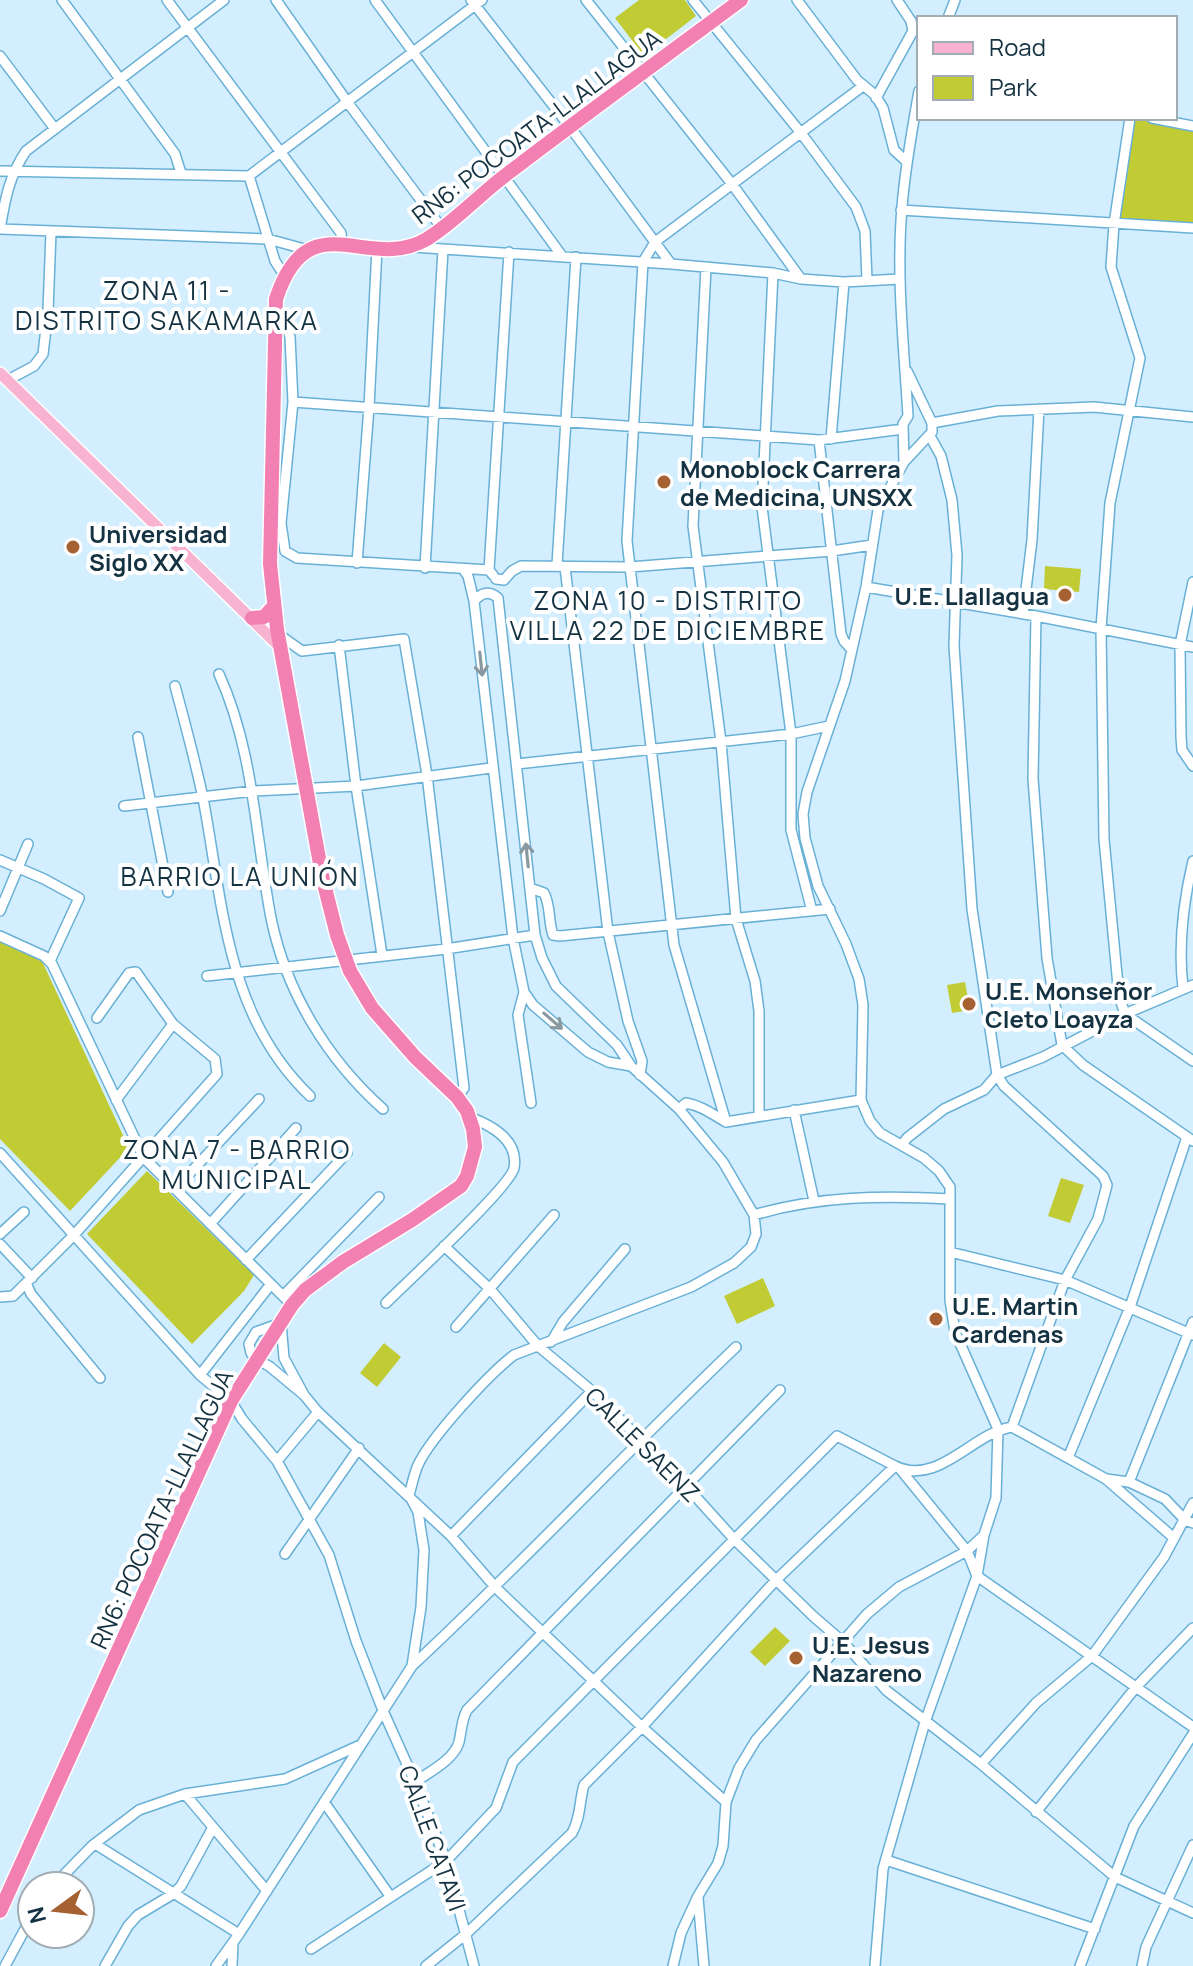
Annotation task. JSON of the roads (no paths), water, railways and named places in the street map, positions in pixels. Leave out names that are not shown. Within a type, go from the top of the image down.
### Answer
[{"type":"highway","name":"RN6: POCOATA-LLALLAGUA","points":[[308,250],[324,245],[406,247],[426,239],[505,176],[741,0]]},
{"type":"highway","points":[[284,275],[294,261],[308,250]]},
{"type":"highway","name":"RN6: POCOATA-LLALLAGUA","points":[[0,1911],[231,1401],[257,1362],[280,1337],[287,1300],[461,1186],[475,1147],[469,1117],[457,1097],[415,1057],[372,1008],[345,960],[323,880],[274,606],[270,564],[276,299],[284,275]]},
{"type":"highway","points":[[252,618],[264,617],[274,606]]},
{"type":"main road","points":[[4,376],[252,618],[280,640]]},
{"type":"street","points":[[62,0],[175,154],[181,173]]},
{"type":"street","points":[[167,0],[341,233],[342,245]]},
{"type":"street","points":[[224,0],[26,151],[3,189],[0,229],[268,239],[308,250]]},
{"type":"street","points":[[276,0],[441,227]]},
{"type":"street","points":[[375,0],[562,256]]},
{"type":"street","points":[[586,0],[732,184],[801,279]]},
{"type":"street","points":[[693,0],[801,133],[856,207],[865,231],[867,280]]},
{"type":"street","points":[[797,0],[883,108],[894,150],[906,161]]},
{"type":"street","points":[[876,98],[916,30],[897,0]]},
{"type":"street","points":[[0,171],[249,176],[476,2],[671,264]]},
{"type":"street","points":[[0,56],[55,129]]},
{"type":"street","points":[[726,1122],[674,945],[627,541],[643,262],[655,242],[863,86]]},
{"type":"street","points":[[904,462],[903,431],[908,416],[900,279],[901,210],[917,102]]},
{"type":"street","points":[[1130,120],[1114,224],[1111,267],[1140,358],[1110,503],[1101,629],[1104,839],[1119,996],[1125,1014],[1193,1061]]},
{"type":"street","points":[[1162,120],[1193,126]]},
{"type":"street","points":[[249,176],[268,239],[284,275]]},
{"type":"street","points":[[901,210],[1193,228]]},
{"type":"street","points":[[4,376],[34,366],[43,354],[51,232]]},
{"type":"street","points":[[406,247],[671,264],[844,282],[900,279]]},
{"type":"street","points":[[357,563],[377,248]]},
{"type":"street","points":[[425,568],[443,249]]},
{"type":"street","points":[[412,1666],[421,1607],[424,1550],[418,1512],[409,1495],[418,1465],[428,1447],[498,1368],[514,1355],[691,1287],[734,1263],[751,1247],[756,1234],[754,1215],[723,1162],[679,1109],[631,1066],[617,1045],[556,986],[535,935],[496,579],[489,570],[509,252]]},
{"type":"street","points":[[576,257],[561,566],[590,758],[608,932],[628,1021],[642,1061],[640,1075]]},
{"type":"street","points":[[706,267],[693,526],[721,742],[736,919],[755,981],[759,1011],[759,1116]]},
{"type":"street","points":[[773,273],[762,507],[791,734],[791,830],[812,911]]},
{"type":"street","points":[[831,439],[844,282]]},
{"type":"street","points":[[276,311],[285,321],[290,337],[293,402],[281,523],[285,551],[297,558],[489,570]]},
{"type":"street","points":[[875,1966],[877,1914],[886,1860],[925,1722],[977,1576],[984,1535],[996,1498],[998,1429],[955,1332],[950,1300],[950,1187],[939,1171],[924,1158],[880,1133],[870,1121],[861,1100],[863,1005],[859,979],[810,864],[803,814],[807,792],[852,650],[878,510],[904,462],[927,439],[929,419],[907,371]]},
{"type":"street","points":[[293,402],[819,440],[903,431]]},
{"type":"street","points":[[908,416],[914,413],[929,419],[998,411],[1094,407],[1193,417]]},
{"type":"street","points":[[1023,614],[1032,540],[1039,409]]},
{"type":"street","points":[[903,431],[908,439],[916,443],[927,439]]},
{"type":"street","points":[[927,439],[941,456],[952,500],[957,555],[955,660],[972,909],[997,1075],[1004,1086],[1103,1176],[1107,1185],[1098,1219],[1065,1280],[1012,1427]]},
{"type":"street","points":[[819,440],[841,634],[852,650]]},
{"type":"street","points":[[496,579],[504,580],[521,566],[630,567],[872,545]]},
{"type":"street","points":[[463,569],[468,576],[474,601],[491,768],[513,938],[524,992],[533,1005],[588,1052],[608,1062],[631,1066]]},
{"type":"street","points":[[1193,582],[1180,645],[1182,750],[1193,766]]},
{"type":"street","points":[[866,587],[1193,647]]},
{"type":"street","points":[[474,601],[485,593],[493,593],[498,598]]},
{"type":"street","points":[[1036,616],[1033,779],[1047,958],[1062,1045],[1083,1065],[1190,1139],[1130,1307],[1068,1458]]},
{"type":"street","points":[[280,640],[302,651],[404,639],[427,775],[464,1088],[457,1097]]},
{"type":"street","points":[[339,645],[356,786],[382,955]]},
{"type":"street","points":[[219,674],[240,730],[253,791],[272,920],[287,967],[306,1016],[324,1044],[354,1083],[383,1109]]},
{"type":"street","points":[[175,686],[203,797],[235,973],[248,1005],[269,1042],[310,1096]]},
{"type":"street","points":[[517,764],[791,734],[829,726]]},
{"type":"street","points":[[138,737],[168,892]]},
{"type":"street","points":[[124,806],[253,791],[356,786],[491,768]]},
{"type":"street","points":[[0,911],[28,844]]},
{"type":"street","points":[[0,860],[79,898],[50,961]]},
{"type":"street","points":[[902,1145],[944,1109],[984,1090],[997,1075],[1043,1057],[1125,1014],[1188,987],[1181,967],[1182,921],[1193,861]]},
{"type":"street","points":[[530,888],[539,889],[548,900],[553,935],[830,909]]},
{"type":"street","points":[[207,976],[446,949],[535,935]]},
{"type":"street","points":[[0,936],[50,961],[144,1158],[287,1300],[379,1197]]},
{"type":"street","points":[[0,1297],[13,1296],[74,1235],[217,1074],[215,1059],[173,1024],[136,972],[129,973],[97,1018]]},
{"type":"street","points":[[524,992],[518,1015],[531,1103]]},
{"type":"street","points":[[116,1100],[173,1024]]},
{"type":"street","points":[[175,1189],[259,1099]]},
{"type":"street","points":[[679,1109],[686,1103],[692,1104],[726,1122],[861,1100]]},
{"type":"street","points":[[794,1110],[814,1201]]},
{"type":"street","points":[[386,1303],[499,1192],[514,1171],[514,1156],[509,1142],[487,1123],[469,1117]]},
{"type":"street","points":[[210,1224],[296,1128]]},
{"type":"street","points":[[246,1260],[347,1153]]},
{"type":"street","name":"CALLE CATAVI","points":[[2,1155],[200,1375],[231,1401],[277,1461],[329,1555],[356,1641],[446,1861],[474,1966]]},
{"type":"street","points":[[754,1215],[814,1201],[874,1196],[950,1199]]},
{"type":"street","points":[[0,1234],[24,1212]]},
{"type":"street","points":[[456,1327],[554,1215]]},
{"type":"street","points":[[0,1244],[29,1280],[31,1294],[100,1378]]},
{"type":"street","name":"CALLE SAENZ","points":[[444,1246],[490,1289],[538,1346],[592,1391],[733,1538],[843,1642],[887,1691],[981,1764],[1115,1877],[1193,1913]]},
{"type":"street","points":[[551,1342],[563,1322],[625,1249]]},
{"type":"street","points":[[950,1252],[1065,1280],[1191,1334]]},
{"type":"street","points":[[200,1375],[271,1284]]},
{"type":"street","points":[[1129,1482],[1191,1334],[1193,1322]]},
{"type":"street","points":[[304,1395],[257,1362],[249,1344],[256,1332],[269,1331],[280,1337],[284,1358],[304,1395],[318,1412],[451,1536],[496,1588],[726,1802]]},
{"type":"street","points":[[216,1966],[412,1666],[496,1588],[640,1439],[736,1347]]},
{"type":"street","points":[[415,1782],[454,1753],[461,1721],[467,1710],[780,1390]]},
{"type":"street","points":[[451,1536],[592,1391]]},
{"type":"street","points":[[277,1461],[318,1412]]},
{"type":"street","points":[[311,1949],[446,1861],[496,1808],[513,1762],[837,1436],[898,1468],[913,1472],[932,1470],[998,1429],[1012,1427],[1106,1479],[1174,1538]]},
{"type":"street","points":[[285,1554],[359,1448]]},
{"type":"street","points":[[898,1468],[967,1551],[977,1576],[1193,1727]]},
{"type":"street","points":[[426,1966],[466,1934],[572,1833],[580,1819],[580,1797],[584,1785],[642,1727],[776,1580],[898,1468]]},
{"type":"street","points":[[1106,1479],[1129,1482],[1165,1499],[1189,1522]]},
{"type":"street","points":[[981,1764],[1036,1703],[1092,1656],[1174,1538],[1189,1522],[1193,1503]]},
{"type":"street","points":[[673,1966],[681,1933],[718,1863],[723,1846],[726,1802],[739,1768],[756,1740],[867,1614],[899,1587],[967,1551],[984,1535]]},
{"type":"street","points":[[1036,1812],[1136,1687],[1193,1628]]},
{"type":"street","points":[[1080,1966],[1134,1826],[1193,1734]]},
{"type":"street","points":[[69,1870],[95,1844],[139,1810],[185,1794],[285,1779],[361,1744]]},
{"type":"street","points":[[185,1794],[267,1891]]},
{"type":"street","points":[[324,1802],[390,1896]]},
{"type":"street","points":[[105,1966],[128,1926],[138,1915],[173,1894],[212,1829]]},
{"type":"street","points":[[95,1844],[236,1938]]},
{"type":"street","points":[[1142,1966],[1146,1947],[1193,1845]]},
{"type":"street","points":[[886,1860],[1095,1929]]},
{"type":"street","points":[[698,1896],[704,1966]]},
{"type":"street","points":[[232,1966],[236,1938]]},
{"type":"street","points":[[5,1966],[16,1946]]},
{"type":"place","name":"Monoblock Carrera de Medicina, UNSXX","points":[[664,482]]},
{"type":"place","name":"Universidad Siglo XX","points":[[73,547]]},
{"type":"place","name":"U.E. Llallagua","points":[[1065,595]]},
{"type":"place","name":"U.E. Monseñor Cleto Loayza","points":[[969,1004]]},
{"type":"place","name":"U.E. Martin Cardenas","points":[[936,1319]]},
{"type":"place","name":"U.E. Jesus Nazareno","points":[[796,1658]]},
{"type":"district","name":"ZONA 11 - DISTRITO SAKAMARKA","points":[[167,305]]},
{"type":"district","name":"ZONA 10 - DISTRITO VILLA 22 DE DICIEMBRE","points":[[668,615]]},
{"type":"district","name":"BARRIO LA UNIÓN","points":[[240,876]]},
{"type":"district","name":"ZONA 7 - BARRIO MUNICIPAL","points":[[237,1164]]}]
